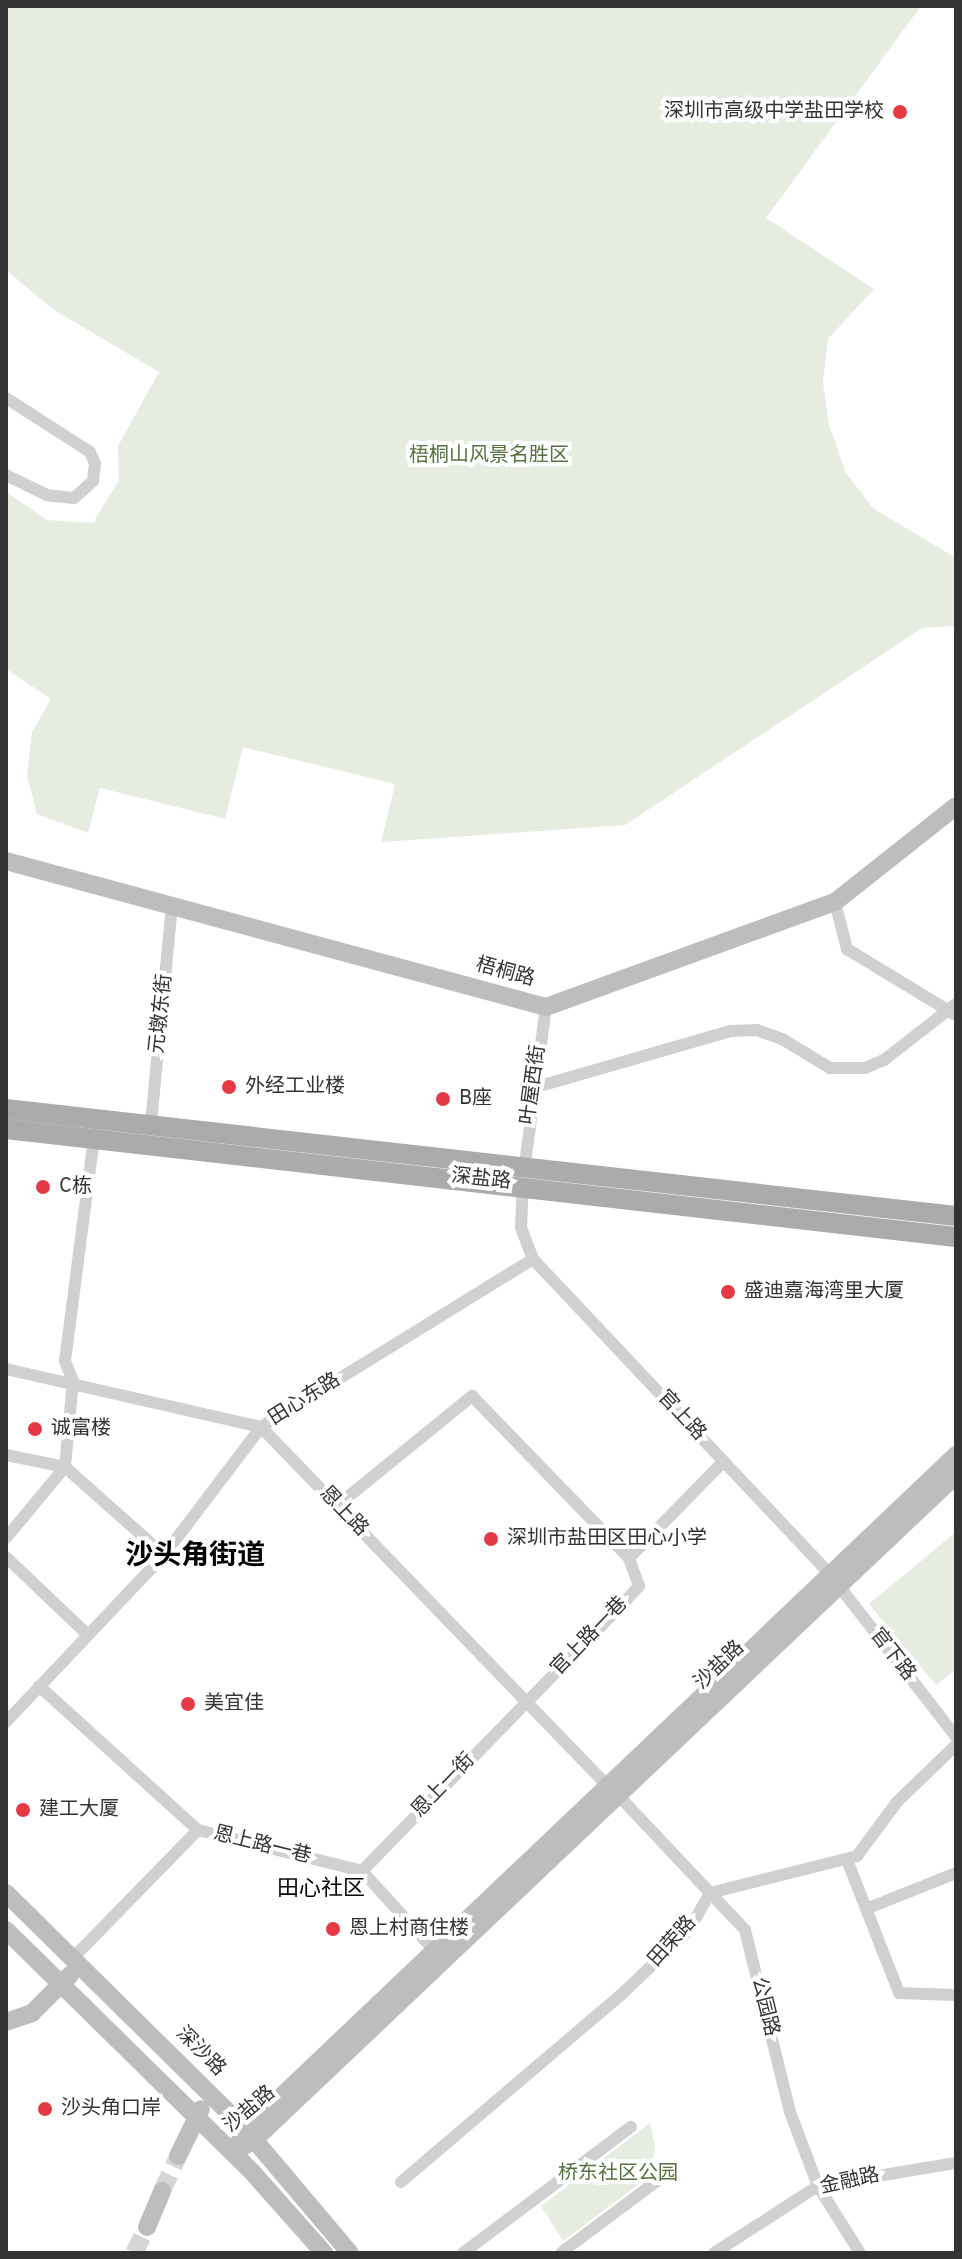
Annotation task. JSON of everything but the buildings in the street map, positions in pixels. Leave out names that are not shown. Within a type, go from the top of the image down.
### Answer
[{"type":"main road","name":"梧桐路","points":[[6,861],[546,1007],[835,902],[956,806]]},
{"type":"main road","name":"深盐路","points":[[6,1109],[525,1164],[956,1216]]},
{"type":"main road","points":[[148,1145],[151,1123]]},
{"type":"main road","name":"深盐路","points":[[6,1129],[523,1185],[956,1237]]},
{"type":"main road","name":"沙盐路","points":[[250,2134],[833,1579],[956,1455]]},
{"type":"main road","name":"沙盐路","points":[[833,1579],[956,1475]]},
{"type":"main road","name":"沙盐路","points":[[233,2153],[434,1950],[612,1790]]},
{"type":"main road","name":"深沙路","points":[[6,1893],[250,2134],[350,2253]]},
{"type":"main road","points":[[6,1930],[233,2153],[324,2253]]},
{"type":"main road","points":[[6,2022],[32,2013],[72,1971],[73,1958]]},
{"type":"main road","points":[[178,2156],[197,2117],[218,2101]]},
{"type":"main road","points":[[147,2227],[162,2191]]},
{"type":"street","points":[[6,398],[90,452],[95,464],[93,481],[74,498],[47,495],[6,475]]},
{"type":"street","points":[[533,1088],[731,1031],[757,1030],[782,1039],[830,1068],[865,1068],[954,1010],[847,949],[835,902]]},
{"type":"street","name":"元墩东街","points":[[151,1123],[172,905]]},
{"type":"street","name":"叶屋西街","points":[[525,1164],[546,1007]]},
{"type":"street","points":[[6,1538],[65,1467],[73,1381],[65,1361],[94,1138]]},
{"type":"street","points":[[523,1185],[521,1227],[533,1259]]},
{"type":"street","name":"田心东路","points":[[6,1722],[164,1555],[261,1427],[533,1259]]},
{"type":"street","name":"官上路","points":[[533,1259],[833,1579]]},
{"type":"street","points":[[6,1369],[73,1381],[261,1427]]},
{"type":"street","points":[[349,1496],[472,1396],[629,1558],[723,1462]]},
{"type":"street","name":"恩上路","points":[[261,1427],[612,1790]]},
{"type":"street","points":[[6,1455],[65,1467],[164,1555]]},
{"type":"street","points":[[6,1557],[88,1635]]},
{"type":"street","name":"官上路一巷","points":[[527,1702],[639,1586],[629,1558]]},
{"type":"street","name":"官下路","points":[[833,1579],[956,1737]]},
{"type":"street","name":"恩上路一巷","points":[[39,1686],[198,1830],[362,1871]]},
{"type":"street","name":"恩上一街","points":[[362,1871],[527,1702]]},
{"type":"street","points":[[710,1893],[847,1860],[867,1847],[897,1802],[956,1745]]},
{"type":"street","name":"公园路","points":[[612,1790],[745,1930],[790,2112],[818,2186],[860,2253]]},
{"type":"street","name":"恩上路一巷","points":[[73,1958],[198,1830]]},
{"type":"street","points":[[847,1860],[899,1993],[956,1995]]},
{"type":"street","points":[[362,1871],[434,1950]]},
{"type":"street","points":[[866,1909],[956,1873]]},
{"type":"street","name":"田荣路","points":[[401,2182],[624,1992],[689,1930],[710,1893]]},
{"type":"street","points":[[463,2253],[631,2127]]},
{"type":"street","name":"金融路","points":[[714,2253],[818,2186],[956,2163]]},
{"type":"street","points":[[562,2252],[657,2181]]},
{"type":"green space","name":"梧桐山风景名胜区","points":[[6,6],[921,6],[766,218],[874,289],[828,339],[823,382],[829,425],[846,473],[874,509],[956,558],[956,626],[922,628],[625,825],[381,842],[395,784],[243,747],[225,819],[100,788],[88,833],[37,814],[27,776],[32,732],[51,699],[6,669],[6,492],[47,520],[93,523],[119,480],[118,446],[159,372],[54,310],[6,270]]},
{"type":"green space","points":[[956,1532],[956,1669],[936,1685],[869,1604]]},
{"type":"green space","name":"桥东社区公园","points":[[650,2123],[655,2146],[651,2175],[563,2241],[541,2206]]},
{"type":"tunnel","points":[[162,2191],[178,2156]]},
{"type":"tunnel","points":[[134,2253],[147,2227]]},
{"type":"place","name":"深圳市高级中学盐田学校","points":[[900,112]]},
{"type":"place","name":"外经工业楼","points":[[229,1087]]},
{"type":"place","name":"B座","points":[[443,1099]]},
{"type":"place","name":"C栋","points":[[43,1187]]},
{"type":"place","name":"盛迪嘉海湾里大厦","points":[[728,1292]]},
{"type":"place","name":"诚富楼","points":[[35,1429]]},
{"type":"place","name":"深圳市盐田区田心小学","points":[[491,1539]]},
{"type":"place","name":"美宜佳","points":[[188,1704]]},
{"type":"place","name":"建工大厦","points":[[23,1810]]},
{"type":"place","name":"恩上村商住楼","points":[[333,1929]]},
{"type":"place","name":"沙头角口岸","points":[[45,2109]]},
{"type":"district","name":"沙头角街道","points":[[195,1557]]},
{"type":"district","name":"田心社区","points":[[321,1890]]}]
